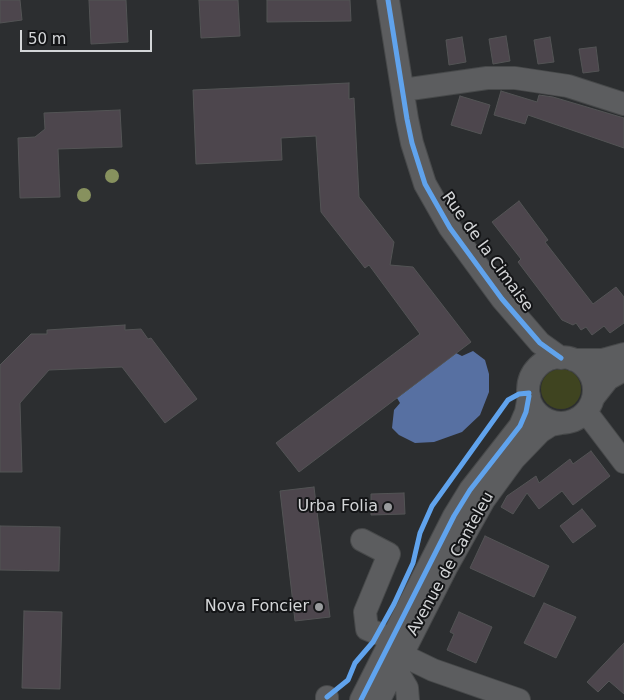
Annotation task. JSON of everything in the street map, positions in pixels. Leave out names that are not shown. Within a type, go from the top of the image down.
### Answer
[{"type":"street","name":"Rue de la Cimaise","points":[[388,0],[412,143],[425,184],[450,228],[502,298],[540,344],[568,359]]},
{"type":"street","points":[[403,90],[487,78],[515,78],[568,86],[624,104]]},
{"type":"street","name":"Rue de la Cimaise","points":[[502,298],[525,347],[529,363],[530,389]]},
{"type":"street","points":[[624,354],[594,361],[568,359],[541,364],[530,389],[534,408],[542,417],[562,423],[573,421],[589,405],[608,379],[624,370]]},
{"type":"street","points":[[568,359],[584,367],[591,376],[594,387],[589,405],[624,462]]},
{"type":"street","name":"Avenue de Canteleu","points":[[379,700],[396,654],[454,516],[470,490],[520,426],[526,412],[530,389]]},
{"type":"street","name":"Avenue de Canteleu","points":[[361,700],[396,654],[484,500],[514,458],[540,432],[551,425],[562,423]]},
{"type":"street","points":[[362,540],[389,554],[365,612],[367,629],[396,654],[433,670],[519,700]]},
{"type":"street","points":[[396,654],[407,688],[408,700]]},
{"type":"green space","points":[[557,369],[565,369],[572,372],[578,378],[581,389],[578,400],[572,406],[565,409],[557,409],[550,406],[544,400],[541,393],[541,385],[544,378],[550,372]]},
{"type":"water","points":[[473,351],[485,360],[489,374],[489,392],[480,415],[462,432],[434,442],[415,443],[399,435],[392,428],[394,410],[400,403],[397,398],[456,353],[462,356]]},
{"type":"building","points":[[0,0],[20,0],[22,20],[0,23]]},
{"type":"building","points":[[89,0],[126,0],[128,42],[91,44]]},
{"type":"building","points":[[199,0],[238,0],[240,36],[201,38]]},
{"type":"building","points":[[267,0],[350,0],[351,21],[267,22]]},
{"type":"building","points":[[506,36],[510,61],[493,64],[489,39]]},
{"type":"building","points":[[462,37],[466,62],[449,65],[446,40]]},
{"type":"building","points":[[550,37],[554,62],[538,64],[534,40]]},
{"type":"building","points":[[596,47],[599,71],[583,73],[579,49]]},
{"type":"building","points":[[349,83],[349,99],[354,98],[359,197],[394,242],[390,265],[413,267],[471,342],[299,472],[276,443],[420,334],[369,265],[365,268],[321,212],[316,136],[281,138],[282,160],[196,164],[193,90]]},
{"type":"building","points":[[501,91],[537,102],[539,95],[553,97],[624,118],[624,148],[528,115],[525,124],[494,115]]},
{"type":"building","points":[[460,96],[490,105],[481,134],[451,125]]},
{"type":"building","points":[[120,110],[122,147],[58,149],[60,197],[20,198],[18,138],[35,137],[45,129],[44,113]]},
{"type":"building","points":[[519,201],[548,240],[545,242],[593,304],[616,287],[624,297],[624,323],[610,333],[604,326],[592,335],[586,327],[581,330],[576,323],[573,325],[562,320],[518,262],[521,259],[492,222]]},
{"type":"building","points":[[125,325],[125,330],[141,329],[148,339],[151,338],[197,399],[165,423],[122,367],[49,370],[20,403],[22,472],[0,472],[0,365],[31,334],[47,334],[47,330]]},
{"type":"building","points":[[591,451],[610,476],[573,505],[562,491],[539,509],[527,493],[513,514],[501,507],[507,496],[536,476],[539,483],[570,459],[573,464]]},
{"type":"building","points":[[314,487],[330,617],[295,621],[280,491]]},
{"type":"building","points":[[404,493],[405,514],[371,515],[371,494]]},
{"type":"building","points":[[582,509],[596,526],[573,543],[560,526]]},
{"type":"building","points":[[0,526],[60,527],[59,571],[0,570]]},
{"type":"building","points":[[485,536],[549,566],[534,597],[470,568]]},
{"type":"building","points":[[544,603],[576,617],[556,658],[524,643]]},
{"type":"building","points":[[24,611],[62,612],[60,689],[22,688]]},
{"type":"building","points":[[459,612],[492,627],[476,663],[447,650],[454,634],[450,632]]},
{"type":"building","points":[[624,643],[624,694],[609,681],[598,692],[587,682]]},
{"type":"cycle path","points":[[388,0],[407,119],[412,143],[425,184],[450,228],[502,299],[540,343],[561,358]]},
{"type":"cycle path","points":[[327,697],[348,680],[355,663],[373,642],[394,604],[413,563],[420,533],[432,506],[508,400],[519,394],[529,393]]},
{"type":"cycle path","points":[[361,700],[454,516],[470,490],[520,426],[526,412],[529,396]]},
{"type":"place","name":"Urba Folia","points":[[388,507]]},
{"type":"place","name":"Nova Foncier","points":[[319,607]]}]
